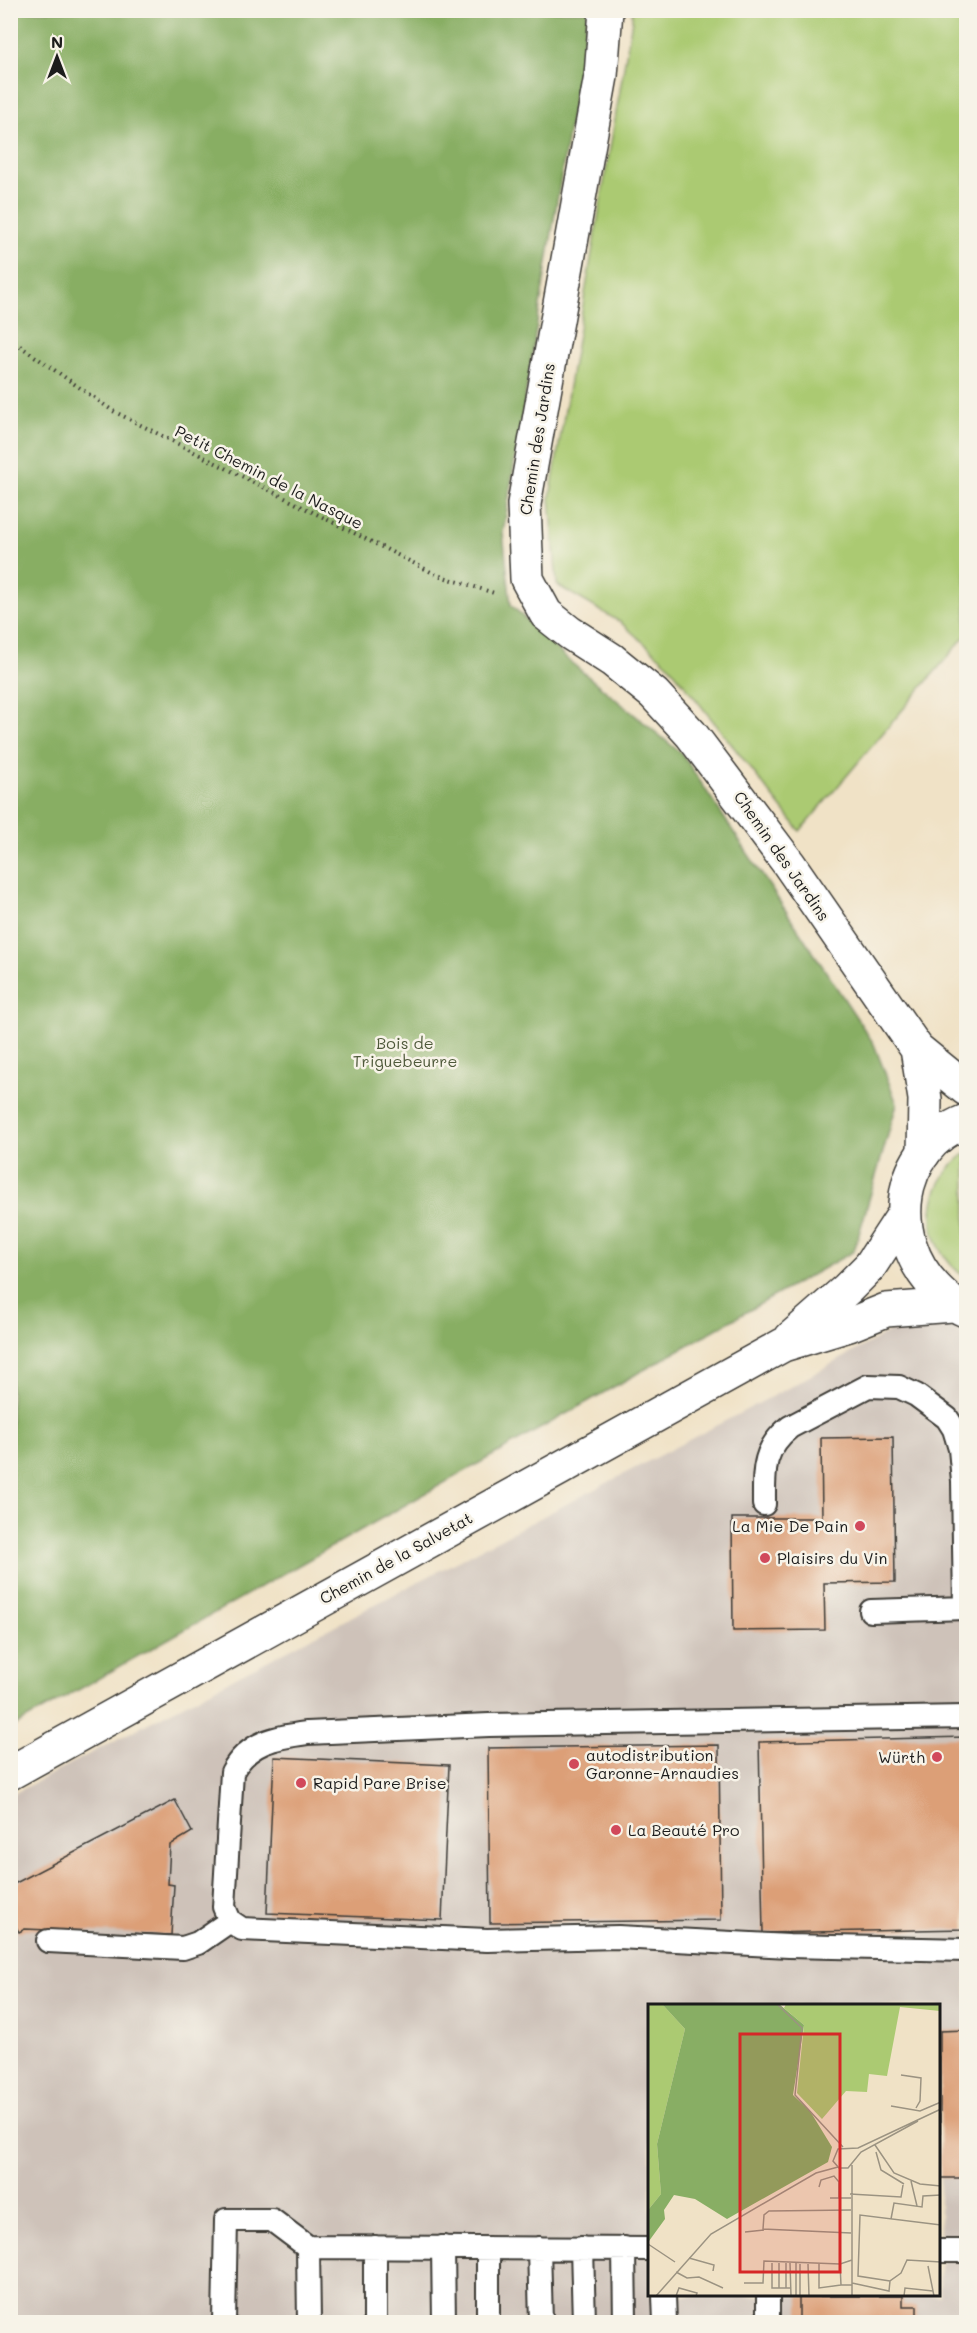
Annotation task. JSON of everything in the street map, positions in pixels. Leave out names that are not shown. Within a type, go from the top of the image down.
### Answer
[{"type":"main road","name":"Chemin des Jardins","points":[[606,10],[601,76],[524,504],[527,579],[546,614],[570,633],[612,660],[654,694],[692,734],[789,864],[917,1049],[966,1089]]},
{"type":"main road","name":"Chemin des Jardins","points":[[917,1049],[925,1099],[924,1153]]},
{"type":"main road","points":[[960,1308],[922,1274],[910,1249],[904,1214],[906,1193],[916,1166],[924,1153],[955,1125],[966,1121]]},
{"type":"main road","name":"Chemin de la Salvetat","points":[[783,1345],[870,1266],[904,1214]]},
{"type":"main road","name":"Chemin de la Salvetat","points":[[10,1773],[783,1345],[849,1325],[886,1310],[960,1308]]},
{"type":"lane","points":[[764,1504],[767,1456],[781,1434],[868,1386],[899,1387],[916,1395],[946,1418],[954,1429],[960,1449],[966,1608],[871,1611]]},
{"type":"lane","points":[[966,1717],[489,1725],[282,1736],[251,1749],[238,1761],[232,1772],[224,1907],[230,1922],[242,1929],[487,1940],[618,1937],[789,1946],[966,1950]]},
{"type":"lane","points":[[48,1941],[183,1948],[198,1943],[230,1922]]},
{"type":"lane","points":[[224,2322],[226,2220],[272,2220],[308,2247],[648,2249]]},
{"type":"lane","points":[[308,2247],[309,2322]]},
{"type":"lane","points":[[375,2247],[375,2322]]},
{"type":"lane","points":[[443,2247],[444,2322]]},
{"type":"lane","points":[[488,2248],[488,2322]]},
{"type":"lane","points":[[539,2248],[541,2322]]},
{"type":"lane","points":[[582,2248],[584,2322]]},
{"type":"lane","points":[[624,2248],[625,2322]]},
{"type":"lane","points":[[941,2251],[966,2251]]},
{"type":"lane","points":[[664,2297],[664,2322]]},
{"type":"lane","points":[[768,2297],[768,2322]]},
{"type":"path","name":"Petit Chemin de la Nasque","points":[[10,339],[113,411],[437,575],[498,594],[534,595]]},
{"type":"shaded area","points":[[966,1289],[966,2322],[11,2322],[11,1795],[790,1387]]},
{"type":"green space","name":"Bois de Triguebeurre","points":[[11,11],[588,11],[503,533],[511,605],[567,659],[682,754],[874,1044],[897,1104],[854,1251],[11,1728]]},
{"type":"green space","points":[[632,11],[966,11],[966,635],[800,831],[668,664],[620,622],[557,585],[550,497]]},
{"type":"green space","points":[[966,1153],[966,1278],[951,1265],[940,1249],[934,1233],[932,1216],[934,1198],[941,1182],[951,1166]]},
{"type":"building","points":[[893,1437],[895,1582],[824,1583],[825,1630],[733,1631],[732,1518],[822,1518],[821,1438]]},
{"type":"building","points":[[966,1737],[966,1929],[763,1933],[759,1742]]},
{"type":"building","points":[[719,1745],[721,1920],[490,1923],[488,1748]]},
{"type":"building","points":[[274,1757],[449,1765],[442,1920],[267,1913]]},
{"type":"building","points":[[175,1800],[192,1832],[170,1845],[168,1884],[174,1885],[171,1935],[25,1929],[19,1932],[10,1916],[10,1886]]},
{"type":"building","points":[[966,2030],[966,2178],[941,2178],[941,2031]]},
{"type":"building","points":[[799,2297],[903,2297],[903,2306],[917,2306],[917,2318],[904,2318],[904,2322],[799,2322]]},
{"type":"place","name":"La Mie De Pain","points":[[860,1526]]},
{"type":"place","name":"Plaisirs du Vin","points":[[765,1558]]},
{"type":"place","name":"Würth","points":[[937,1757]]},
{"type":"place","name":"autodistribution Garonne-Arnaudies","points":[[574,1764]]},
{"type":"place","name":"Rapid Pare Brise","points":[[301,1783]]},
{"type":"place","name":"La Beauté Pro","points":[[616,1830]]}]
